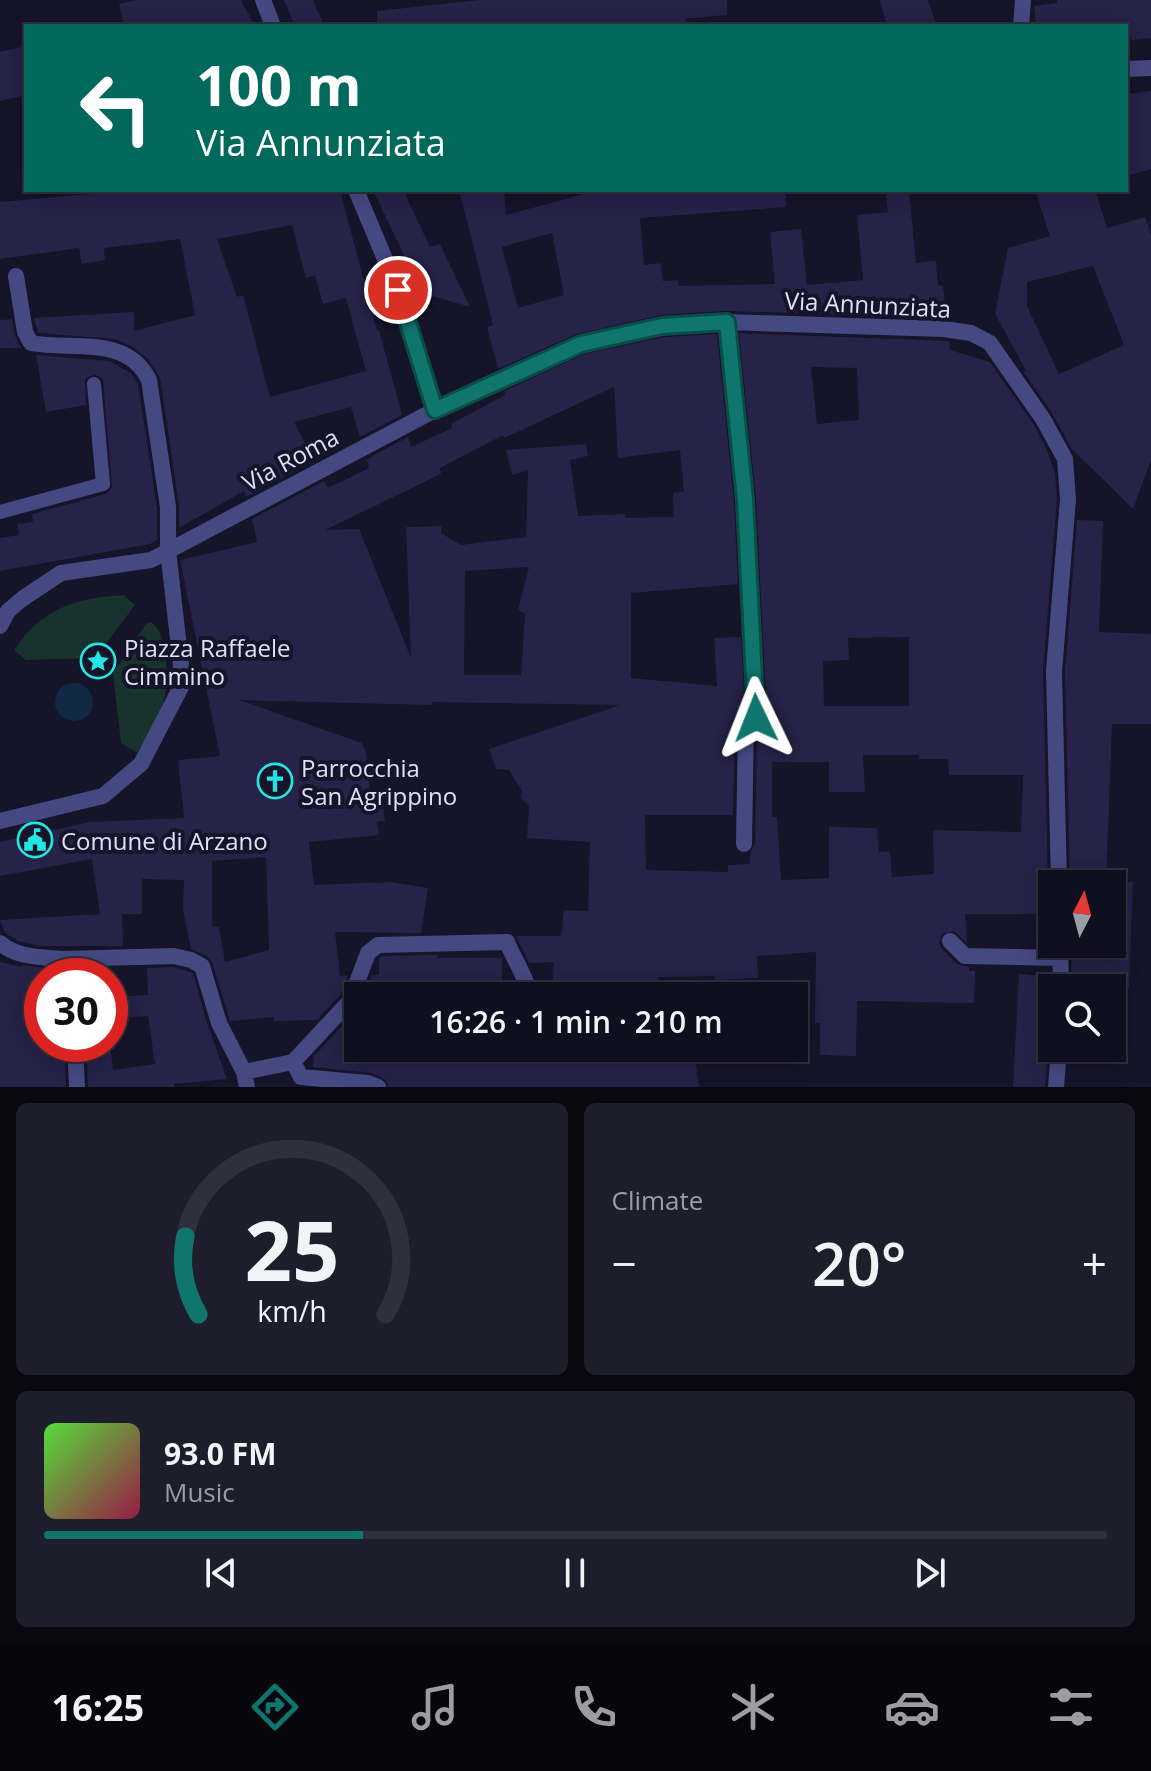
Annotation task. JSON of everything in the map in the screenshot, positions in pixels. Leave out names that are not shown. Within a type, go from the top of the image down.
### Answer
[{"type":"street","points":[[263,0],[272,24]]},
{"type":"street","points":[[1021,24],[1023,0]]},
{"type":"street","points":[[1128,69],[1151,68]]},
{"type":"street","points":[[357,192],[398,290],[435,410]]},
{"type":"street","points":[[0,821],[103,796],[141,764],[183,683],[168,550],[166,495],[149,380],[138,364],[103,347],[88,349],[31,343],[25,332],[16,276]]},
{"type":"street","points":[[727,322],[745,500],[756,718],[746,721],[744,844]]},
{"type":"street","name":"Via Annunziata","points":[[435,410],[581,344],[662,326],[727,322],[944,329],[971,333],[990,343],[1043,419],[1065,459],[1068,499],[1054,671],[1059,870]]},
{"type":"street","name":"Via Roma","points":[[168,550],[435,410]]},
{"type":"street","points":[[0,626],[8,611],[61,573],[151,560],[168,550]]},
{"type":"street","points":[[950,941],[965,956],[1038,952]]},
{"type":"street","points":[[357,982],[368,953],[378,945],[507,942],[526,982]]},
{"type":"street","points":[[0,943],[6,949],[33,958]]},
{"type":"street","points":[[128,961],[174,956],[202,966],[219,1023],[246,1080],[293,1062],[344,1007]]},
{"type":"street","points":[[76,1062],[77,1087]]},
{"type":"street","points":[[293,1062],[301,1077],[368,1083],[378,1087]]},
{"type":"street","points":[[1056,1087],[1058,1062]]},
{"type":"lane","points":[[0,512],[103,484],[94,384]]},
{"type":"green space","points":[[124,595],[135,605],[95,658],[26,660],[14,650],[36,624],[61,608],[90,599]]},
{"type":"green space","points":[[150,622],[157,627],[162,638],[167,666],[166,692],[158,716],[137,753],[121,743],[113,673]]},
{"type":"water","points":[[74,683],[87,689],[93,702],[87,715],[74,721],[61,715],[55,702],[61,689]]},
{"type":"building","points":[[137,0],[241,0],[254,24],[124,24],[119,4]]},
{"type":"building","points":[[284,0],[313,0],[323,24],[294,24]]},
{"type":"building","points":[[480,0],[727,0],[727,15],[686,19],[687,24],[377,24],[377,11]]},
{"type":"building","points":[[880,0],[928,0],[936,24],[886,24]]},
{"type":"building","points":[[1057,0],[1151,0],[1151,38],[1131,40],[1128,24],[1036,24],[1034,6],[1057,3]]},
{"type":"building","points":[[24,46],[24,95],[0,101],[0,52]]},
{"type":"building","points":[[1151,91],[1151,169],[1128,175],[1128,94]]},
{"type":"building","points":[[113,192],[341,192],[402,415],[360,437],[351,407],[294,422],[314,461],[246,497],[244,491],[179,528],[179,505],[160,378],[148,359],[133,347],[115,339],[38,333],[34,318],[134,312],[134,331],[195,315],[180,239],[104,248],[105,260],[82,264],[79,248],[0,259],[0,202]],"holes":[[[292,225],[306,278],[315,275],[323,304],[346,298],[366,371],[270,397],[243,295],[237,297],[217,239]]]},
{"type":"building","points":[[374,192],[404,192],[430,247],[440,244],[470,307],[422,293]]},
{"type":"building","points":[[460,192],[504,192],[506,215],[592,192],[786,192],[786,207],[640,218],[644,265],[661,263],[663,281],[678,280],[678,286],[775,284],[770,232],[801,229],[807,285],[863,280],[857,215],[888,212],[886,192],[909,192],[916,263],[936,261],[938,285],[943,286],[947,318],[727,311],[661,315],[577,334],[498,369],[487,327],[493,325]],"holes":[[[552,233],[564,295],[518,308],[502,247]]]},
{"type":"building","points":[[1036,192],[1096,192],[1107,228],[1145,217],[1151,235],[1151,460],[1133,509],[1072,449],[1023,371],[1027,372],[995,314],[1008,248],[1050,236]],"holes":[[[1093,266],[1124,345],[1059,374],[1027,306],[1027,282]]]},
{"type":"building","points":[[12,319],[14,334],[21,348],[0,348],[0,320]]},
{"type":"building","points":[[739,333],[949,341],[950,350],[990,362],[1034,425],[1047,450],[1055,473],[1057,499],[1043,671],[1048,870],[1038,870],[1038,914],[965,914],[967,943],[954,931],[942,934],[939,943],[942,949],[957,964],[975,971],[974,1003],[857,1001],[856,1056],[820,1055],[820,1023],[815,1023],[816,952],[757,956],[758,978],[715,980],[715,976],[658,977],[658,982],[553,982],[554,962],[529,963],[516,936],[561,936],[564,910],[588,911],[590,842],[527,838],[529,806],[521,798],[522,791],[509,770],[496,769],[489,749],[620,705],[432,702],[432,705],[239,700],[362,743],[371,800],[382,799],[385,821],[377,822],[379,835],[309,842],[314,885],[390,882],[428,888],[421,933],[335,932],[340,976],[348,975],[340,995],[317,1020],[274,1021],[274,1017],[230,1021],[212,962],[207,956],[191,949],[183,909],[184,880],[142,879],[142,914],[122,914],[123,946],[40,946],[18,941],[5,933],[0,920],[100,914],[92,859],[0,876],[0,842],[90,822],[184,818],[178,760],[220,756],[180,560],[257,542],[252,519],[324,481],[328,488],[369,468],[367,459],[408,437],[411,447],[452,428],[451,424],[505,395],[504,391],[584,354],[664,337],[717,334],[734,501],[738,584],[631,593],[631,678],[717,686],[714,638],[741,637],[745,710],[738,714],[735,721],[733,815],[645,815],[646,870],[728,872],[728,865],[750,864],[750,853],[755,844],[757,729],[764,726],[767,717],[756,499]],"holes":[[[811,367],[857,368],[859,420],[817,424]],[[614,387],[618,458],[680,450],[684,491],[673,493],[674,517],[625,518],[625,514],[578,516],[570,460],[588,456],[586,444],[506,450],[512,475],[528,470],[526,537],[461,545],[441,533],[441,526],[406,527],[411,658],[359,529],[325,530],[441,474],[440,468],[503,435],[504,438]],[[529,567],[518,610],[525,614],[521,675],[464,675],[465,571]],[[909,637],[909,706],[824,706],[823,661],[849,660],[848,638]],[[863,755],[919,755],[919,759],[948,759],[949,775],[1023,775],[1021,832],[933,830],[934,874],[892,877],[890,851],[879,852],[877,828],[829,827],[829,878],[781,880],[777,817],[772,817],[772,762],[829,762],[829,792],[865,792]],[[266,857],[269,950],[225,962],[219,927],[212,926],[212,861]]]},
{"type":"building","points":[[36,355],[109,361],[131,373],[138,384],[157,508],[157,540],[150,544],[0,571],[0,538],[19,535],[17,524],[33,522],[32,514],[106,494],[112,487],[103,379],[94,374],[85,379],[86,405],[46,412]]},
{"type":"building","points":[[1077,520],[1103,521],[1099,632],[1151,634],[1151,724],[1112,724],[1107,870],[1070,870],[1065,671]]},
{"type":"building","points":[[1126,882],[1133,882],[1129,988],[1126,988],[1126,974],[1072,974],[1071,958],[1126,958]]},
{"type":"building","points":[[379,958],[502,958],[502,982],[369,982],[372,975],[379,975]]},
{"type":"building","points":[[0,962],[24,965],[24,1062],[65,1062],[66,1087],[0,1087]]},
{"type":"building","points":[[173,967],[193,973],[227,1079],[174,1084],[174,1087],[88,1087],[87,1062],[112,1062],[113,1070],[155,1064],[148,1016],[128,1018],[128,996],[148,995],[147,968]]},
{"type":"building","points":[[1019,974],[1038,975],[1038,1062],[1047,1062],[1045,1087],[1013,1087]]},
{"type":"building","points":[[344,1024],[344,1062],[696,1062],[699,1087],[389,1087],[386,1080],[372,1073],[313,1067],[314,1056]]},
{"type":"place","name":"Piazza Raffaele Cimmino","points":[[98,661]]},
{"type":"place","name":"Parrocchia San Agrippino","points":[[275,781]]},
{"type":"place","name":"Comune di Arzano","points":[[35,840]]},
{"type":"route","points":[[398,290],[435,410],[581,344],[662,326],[727,322],[745,500],[756,718]]}]
